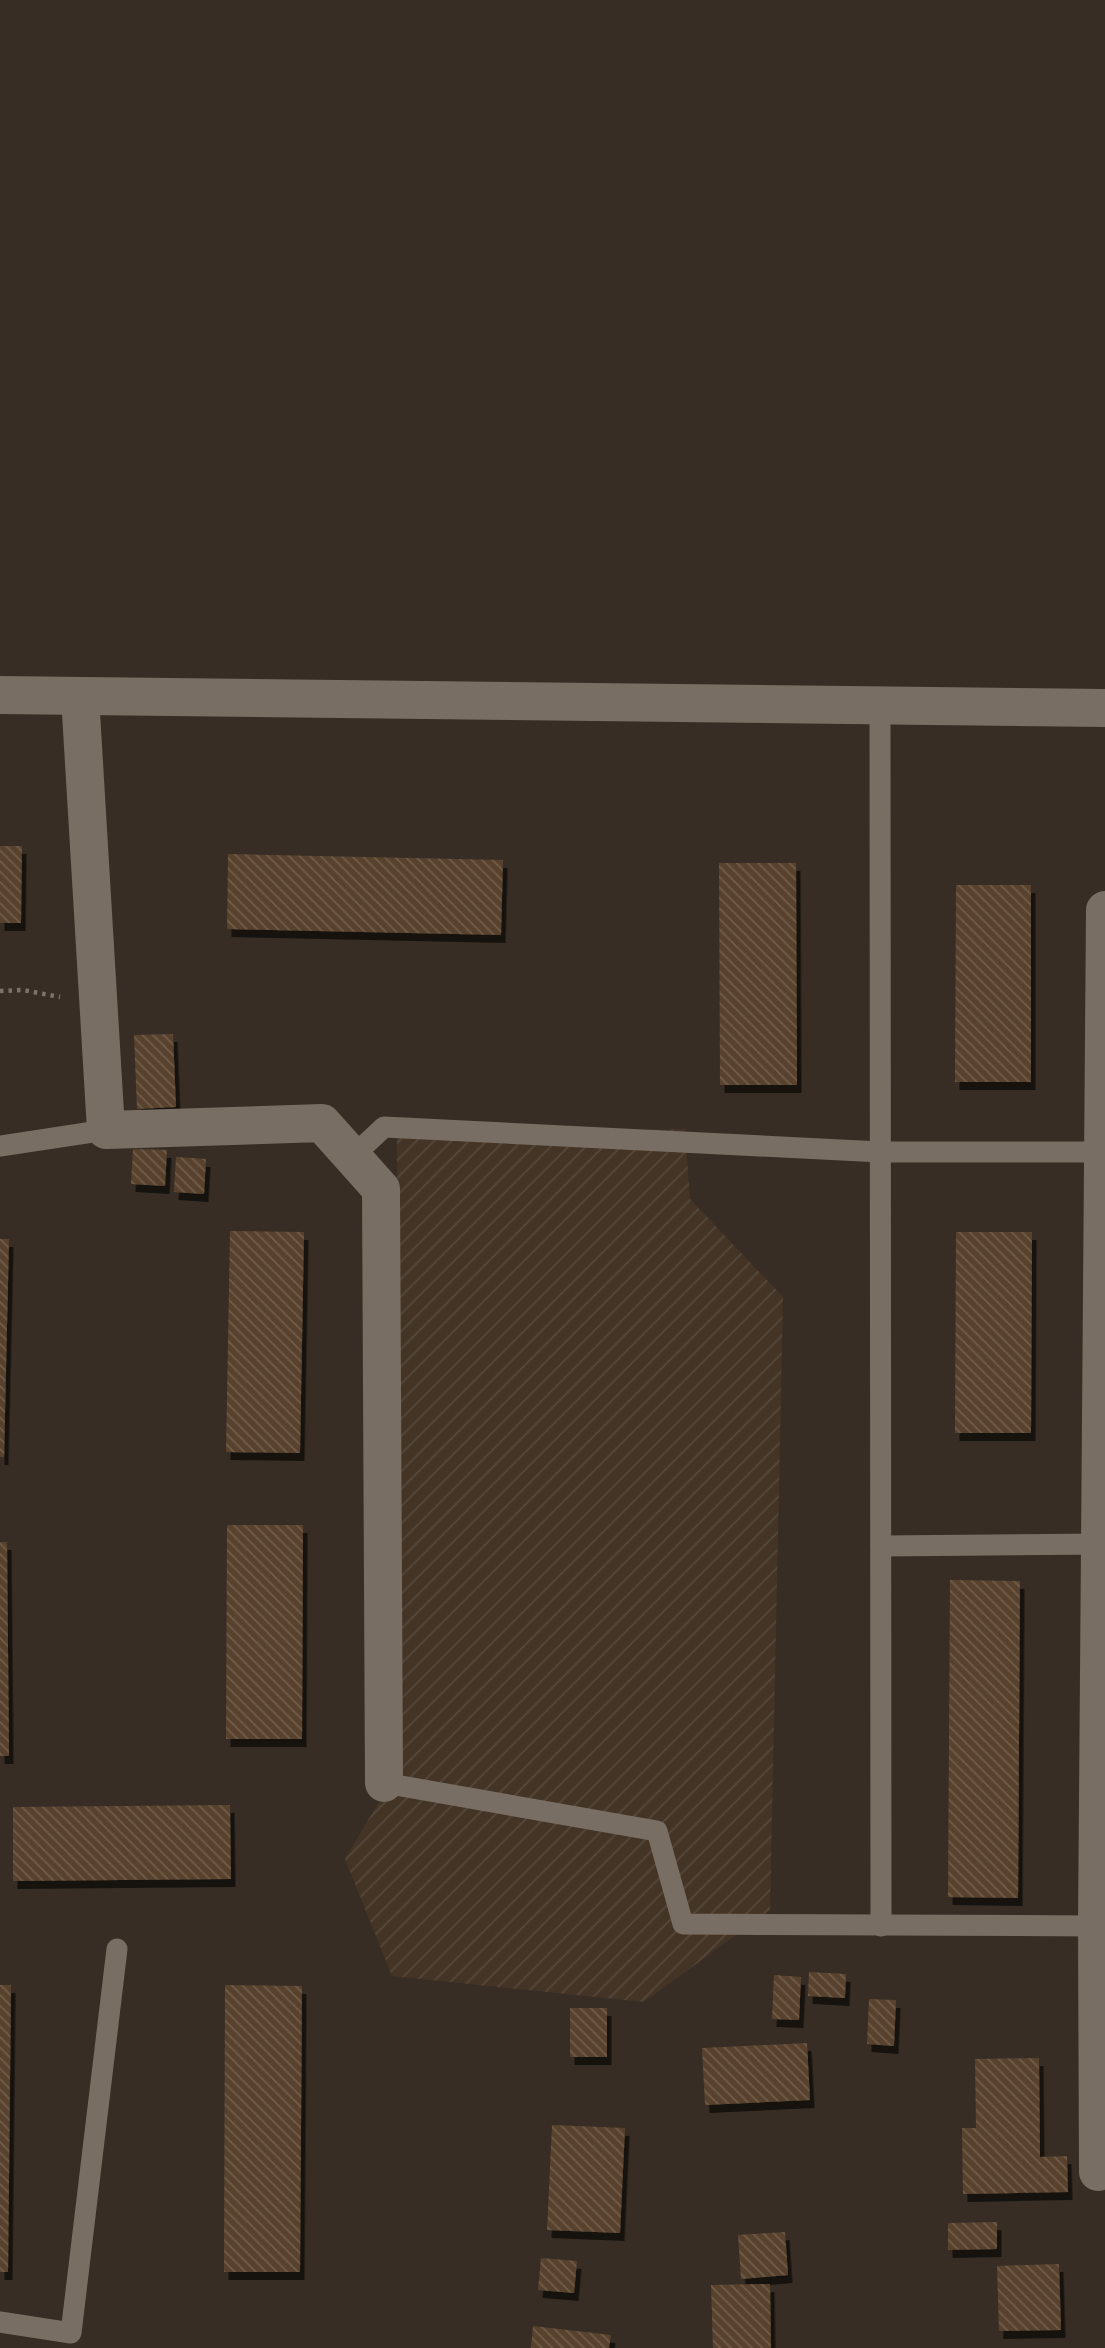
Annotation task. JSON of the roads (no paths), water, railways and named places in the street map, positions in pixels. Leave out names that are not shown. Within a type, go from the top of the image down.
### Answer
[{"type":"street","points":[[0,695],[1105,708]]},
{"type":"street","points":[[80,696],[106,1130],[322,1123],[381,1189],[384,1783]]},
{"type":"street","points":[[1098,2172],[1097,1926],[1105,910]]},
{"type":"lane","points":[[880,706],[881,1926]]},
{"type":"lane","points":[[352,1157],[384,1127],[881,1152],[1103,1152]]},
{"type":"lane","points":[[0,1146],[106,1130]]},
{"type":"lane","points":[[881,1546],[1102,1544]]},
{"type":"lane","points":[[384,1783],[657,1831],[683,1924],[1097,1926]]},
{"type":"lane","points":[[0,2322],[70,2341],[117,1948]]}]
